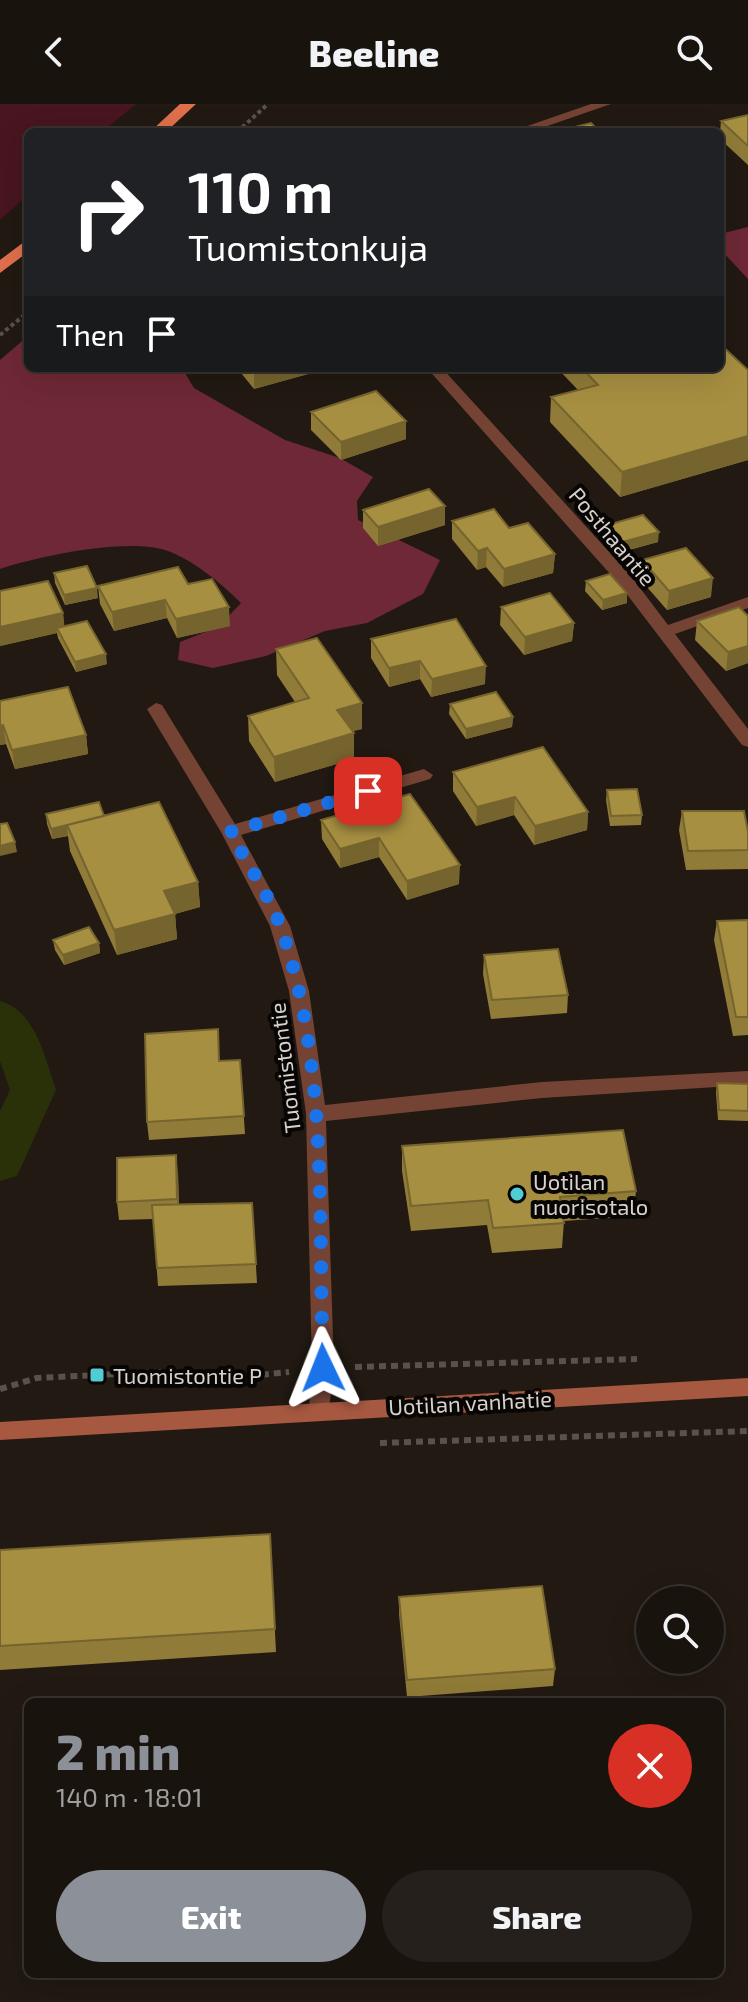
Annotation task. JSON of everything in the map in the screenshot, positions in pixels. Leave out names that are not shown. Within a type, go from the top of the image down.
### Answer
[{"type":"highway","points":[[162,128],[189,104]]},
{"type":"highway","points":[[0,268],[24,247]]},
{"type":"main road","name":"Uotilan vanhatie","points":[[0,1431],[748,1387]]},
{"type":"street","points":[[529,128],[604,104]]},
{"type":"street","name":"Posthaantie","points":[[438,372],[625,580],[748,741]]},
{"type":"street","points":[[663,633],[748,602]]},
{"type":"street","name":"Tuomistontie","points":[[156,709],[230,832],[280,926],[305,1019],[316,1114],[323,1368],[320,1410]]},
{"type":"street","points":[[230,832],[424,775]]},
{"type":"street","points":[[316,1114],[542,1090],[748,1078]]},
{"type":"path","points":[[241,128],[268,104]]},
{"type":"path","points":[[0,335],[24,315]]},
{"type":"path","points":[[0,1389],[37,1378],[159,1372],[228,1378],[323,1368],[643,1359]]},
{"type":"path","points":[[368,1444],[748,1431]]},
{"type":"shaded area","points":[[0,104],[136,104],[107,128],[24,128],[24,199],[0,220]]},
{"type":"shaded area","points":[[748,227],[748,279],[724,253],[724,233]]},
{"type":"shaded area","points":[[24,339],[24,372],[184,372],[194,388],[285,440],[340,458],[373,477],[357,501],[358,520],[440,560],[423,594],[367,623],[325,631],[266,656],[213,668],[178,660],[180,642],[218,627],[241,603],[206,572],[175,554],[148,547],[106,547],[59,554],[0,569],[0,360]]},
{"type":"building","points":[[748,115],[748,146],[721,121]]},
{"type":"building","points":[[591,123],[596,128],[570,128]]},
{"type":"building","points":[[724,348],[748,370],[748,436],[622,472],[551,397],[598,385],[586,372],[724,372]]},
{"type":"building","points":[[376,391],[406,421],[341,442],[311,412]]},
{"type":"building","points":[[429,489],[445,506],[378,527],[363,510]]},
{"type":"building","points":[[494,509],[509,528],[528,523],[555,554],[504,569],[487,548],[478,551],[452,521]]},
{"type":"building","points":[[643,515],[659,532],[619,543],[604,526]]},
{"type":"building","points":[[686,548],[713,578],[669,591],[642,560]]},
{"type":"building","points":[[87,566],[97,588],[64,595],[54,573]]},
{"type":"building","points":[[178,567],[188,584],[212,579],[229,607],[176,619],[165,600],[112,612],[98,586]]},
{"type":"building","points":[[610,574],[627,593],[603,600],[586,581]]},
{"type":"building","points":[[48,581],[63,613],[0,627],[0,591]]},
{"type":"building","points":[[550,593],[574,623],[525,637],[501,607]]},
{"type":"building","points":[[739,607],[748,616],[748,646],[728,652],[697,621]]},
{"type":"building","points":[[456,619],[486,666],[432,679],[420,661],[389,668],[371,639]]},
{"type":"building","points":[[87,621],[106,654],[75,662],[57,628]]},
{"type":"building","points":[[317,638],[362,703],[337,710],[354,733],[274,757],[248,716],[309,698],[276,649]]},
{"type":"building","points":[[68,687],[86,735],[12,750],[3,725],[0,726],[0,701]]},
{"type":"building","points":[[496,692],[513,717],[466,729],[450,704]]},
{"type":"building","points":[[543,747],[588,812],[535,826],[515,797],[477,807],[453,772]]},
{"type":"building","points":[[637,789],[642,815],[611,816],[607,790]]},
{"type":"building","points":[[410,794],[460,865],[407,881],[379,838],[340,849],[321,820]]},
{"type":"building","points":[[99,802],[104,816],[51,829],[46,814]]},
{"type":"building","points":[[159,802],[198,882],[164,891],[175,914],[114,930],[67,825]]},
{"type":"building","points":[[682,811],[744,811],[748,850],[688,851]]},
{"type":"building","points":[[7,823],[15,842],[0,846],[0,824]]},
{"type":"building","points":[[748,920],[748,1017],[736,1017],[717,921]]},
{"type":"building","points":[[89,927],[99,943],[63,955],[53,940]]},
{"type":"building","points":[[558,949],[568,995],[492,1000],[484,955]]},
{"type":"building","points":[[218,1029],[219,1061],[240,1060],[244,1116],[147,1122],[145,1034]]},
{"type":"building","points":[[717,1083],[748,1084],[748,1111],[719,1110]]},
{"type":"building","name":"Uotilan nuorisotalo","points":[[623,1130],[636,1191],[560,1197],[564,1223],[493,1228],[488,1200],[411,1206],[402,1146]]},
{"type":"building","points":[[176,1155],[177,1199],[117,1202],[117,1158]]},
{"type":"building","points":[[252,1203],[256,1264],[157,1268],[152,1205]]},
{"type":"building","points":[[270,1534],[275,1629],[0,1646],[0,1550]]},
{"type":"building","points":[[542,1586],[555,1669],[407,1680],[399,1597]]},
{"type":"waterway","points":[[0,1017],[16,1040],[33,1090],[0,1163]]},
{"type":"place","name":"Uotilan nuorisotalo","points":[[517,1194]]},
{"type":"place","name":"Tuomistontie P","points":[[97,1375]]},
{"type":"route","points":[[323,1368],[316,1114],[305,1019],[280,926],[230,832],[368,791]]}]
